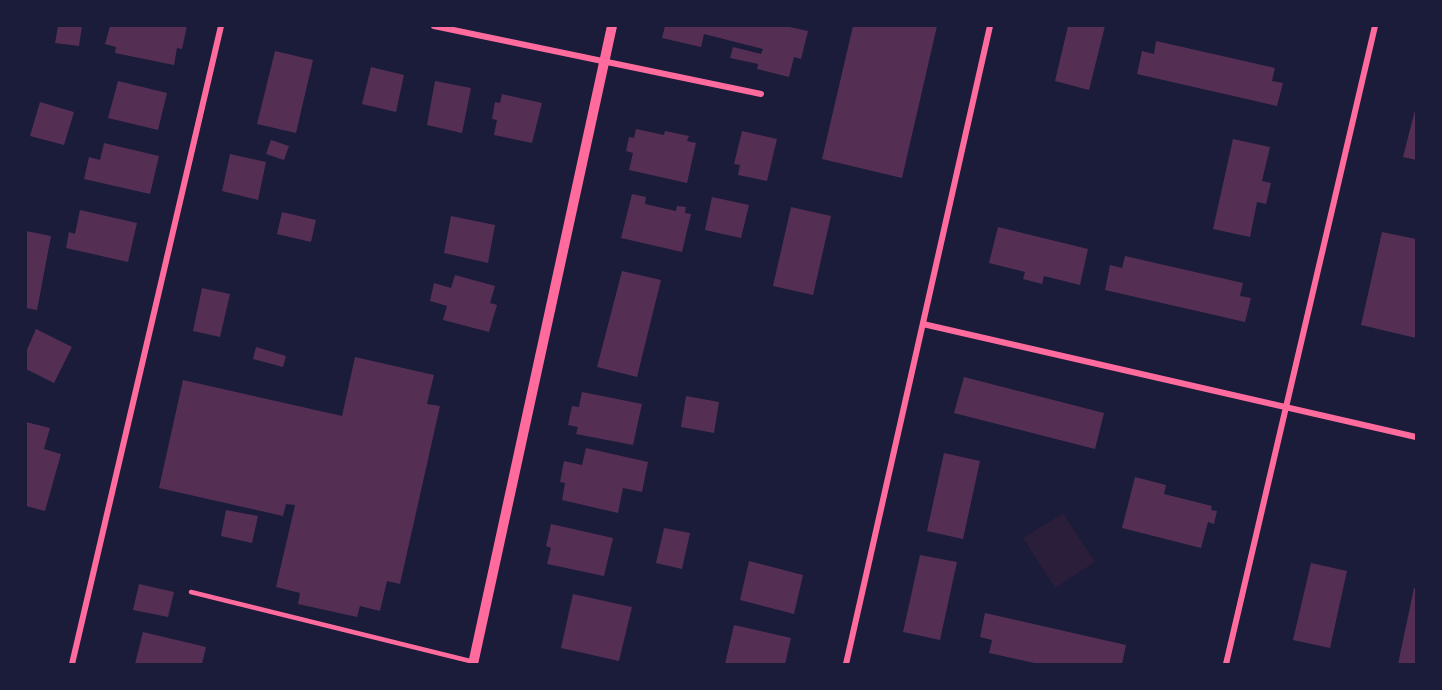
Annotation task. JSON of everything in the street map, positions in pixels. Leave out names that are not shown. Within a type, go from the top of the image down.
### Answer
[{"type":"street","points":[[72,664],[220,26]]},
{"type":"street","points":[[434,26],[761,94]]},
{"type":"street","points":[[474,663],[612,26]]},
{"type":"street","points":[[846,664],[990,26]]},
{"type":"street","points":[[1226,664],[1375,26]]},
{"type":"street","points":[[923,324],[1416,437]]},
{"type":"lane","points":[[191,592],[474,663]]},
{"type":"shaded area","points":[[1063,513],[1095,562],[1055,588],[1023,538]]},
{"type":"building","points":[[58,26],[82,26],[79,46],[55,43]]},
{"type":"building","points":[[110,26],[187,26],[182,49],[177,48],[174,65],[115,53],[116,47],[105,44]]},
{"type":"building","points":[[665,26],[785,26],[808,31],[801,59],[794,57],[789,77],[757,69],[758,64],[730,58],[733,47],[761,54],[763,49],[704,34],[701,47],[662,38]]},
{"type":"building","points":[[853,26],[937,26],[902,178],[822,159]]},
{"type":"building","points":[[1068,26],[1105,26],[1089,90],[1055,81]]},
{"type":"building","points":[[1156,41],[1275,68],[1272,81],[1283,83],[1277,106],[1137,74],[1142,51],[1154,54]]},
{"type":"building","points":[[275,51],[313,60],[296,133],[257,124]]},
{"type":"building","points":[[371,67],[404,75],[396,112],[362,104]]},
{"type":"building","points":[[118,81],[167,93],[158,130],[108,118]]},
{"type":"building","points":[[435,81],[471,88],[462,133],[427,125]]},
{"type":"building","points":[[502,94],[542,103],[532,143],[494,135],[497,120],[492,119],[495,102],[500,103]]},
{"type":"building","points":[[40,102],[74,112],[64,145],[30,136]]},
{"type":"building","points":[[1416,106],[1416,160],[1403,157]]},
{"type":"building","points":[[636,129],[664,135],[665,131],[689,136],[687,141],[696,143],[687,183],[629,170],[633,153],[626,151],[629,137],[634,138]]},
{"type":"building","points":[[742,131],[777,139],[767,181],[738,175],[740,165],[734,164]]},
{"type":"building","points":[[1233,139],[1270,147],[1262,181],[1271,183],[1266,204],[1257,202],[1250,237],[1213,229]]},
{"type":"building","points":[[271,140],[289,146],[284,160],[266,154]]},
{"type":"building","points":[[104,143],[159,156],[150,194],[84,179],[89,157],[100,160]]},
{"type":"building","points":[[230,154],[266,162],[258,200],[222,191]]},
{"type":"building","points":[[632,194],[646,197],[645,204],[676,211],[677,206],[686,207],[685,213],[691,214],[682,252],[621,238]]},
{"type":"building","points":[[712,197],[749,205],[741,238],[705,230]]},
{"type":"building","points":[[791,207],[831,216],[813,295],[773,286]]},
{"type":"building","points":[[80,210],[137,223],[128,262],[66,248],[69,232],[75,234]]},
{"type":"building","points":[[282,212],[316,220],[311,242],[277,234]]},
{"type":"building","points":[[451,216],[495,225],[488,263],[444,253]]},
{"type":"building","points":[[998,227],[1088,249],[1080,285],[1044,276],[1042,284],[1023,279],[1025,272],[989,263]]},
{"type":"building","points":[[26,231],[51,236],[37,310],[26,308]]},
{"type":"building","points":[[1382,232],[1416,239],[1416,338],[1361,325]]},
{"type":"building","points":[[1125,256],[1243,283],[1240,296],[1251,298],[1245,322],[1105,290],[1110,265],[1122,268]]},
{"type":"building","points":[[622,271],[661,280],[637,377],[597,367]]},
{"type":"building","points":[[455,275],[495,286],[490,303],[497,305],[489,332],[443,320],[447,306],[430,301],[434,283],[451,288]]},
{"type":"building","points":[[202,288],[230,294],[220,337],[193,331]]},
{"type":"building","points":[[36,329],[72,347],[54,383],[26,369],[26,352]]},
{"type":"building","points":[[256,347],[286,356],[283,367],[253,359]]},
{"type":"building","points":[[355,357],[434,375],[427,404],[440,406],[400,584],[387,581],[380,611],[360,606],[357,617],[298,604],[300,593],[276,587],[295,505],[286,504],[283,516],[159,488],[183,380],[342,416]]},
{"type":"building","points":[[964,377],[1104,413],[1095,449],[954,413]]},
{"type":"building","points":[[582,392],[642,404],[633,445],[576,434],[578,427],[568,425],[572,406],[579,407]]},
{"type":"building","points":[[686,396],[719,402],[714,433],[681,427]]},
{"type":"building","points":[[26,422],[50,428],[44,449],[61,454],[45,511],[26,506]]},
{"type":"building","points":[[586,448],[648,462],[642,492],[623,488],[618,513],[562,500],[565,483],[560,482],[564,461],[582,465]]},
{"type":"building","points":[[944,453],[980,461],[963,539],[927,531]]},
{"type":"building","points":[[1135,477],[1166,485],[1164,494],[1212,506],[1211,510],[1217,511],[1214,524],[1208,522],[1201,548],[1122,528]]},
{"type":"building","points":[[226,510],[258,516],[252,543],[221,536]]},
{"type":"building","points":[[551,524],[613,538],[604,576],[547,564],[551,548],[546,546]]},
{"type":"building","points":[[664,528],[690,533],[682,569],[656,563]]},
{"type":"building","points":[[920,555],[957,562],[940,640],[903,632]]},
{"type":"building","points":[[749,561],[803,575],[794,614],[740,600]]},
{"type":"building","points":[[1311,563],[1347,571],[1330,648],[1293,640]]},
{"type":"building","points":[[139,584],[174,592],[168,617],[133,610]]},
{"type":"building","points":[[1414,588],[1416,588],[1416,664],[1398,664]]},
{"type":"building","points":[[573,594],[632,607],[619,661],[561,648]]},
{"type":"building","points":[[985,613],[1126,645],[1122,664],[1039,664],[989,653],[992,640],[980,637]]},
{"type":"building","points":[[734,625],[791,638],[785,664],[725,664]]},
{"type":"building","points":[[143,632],[206,647],[202,664],[135,664]]}]
